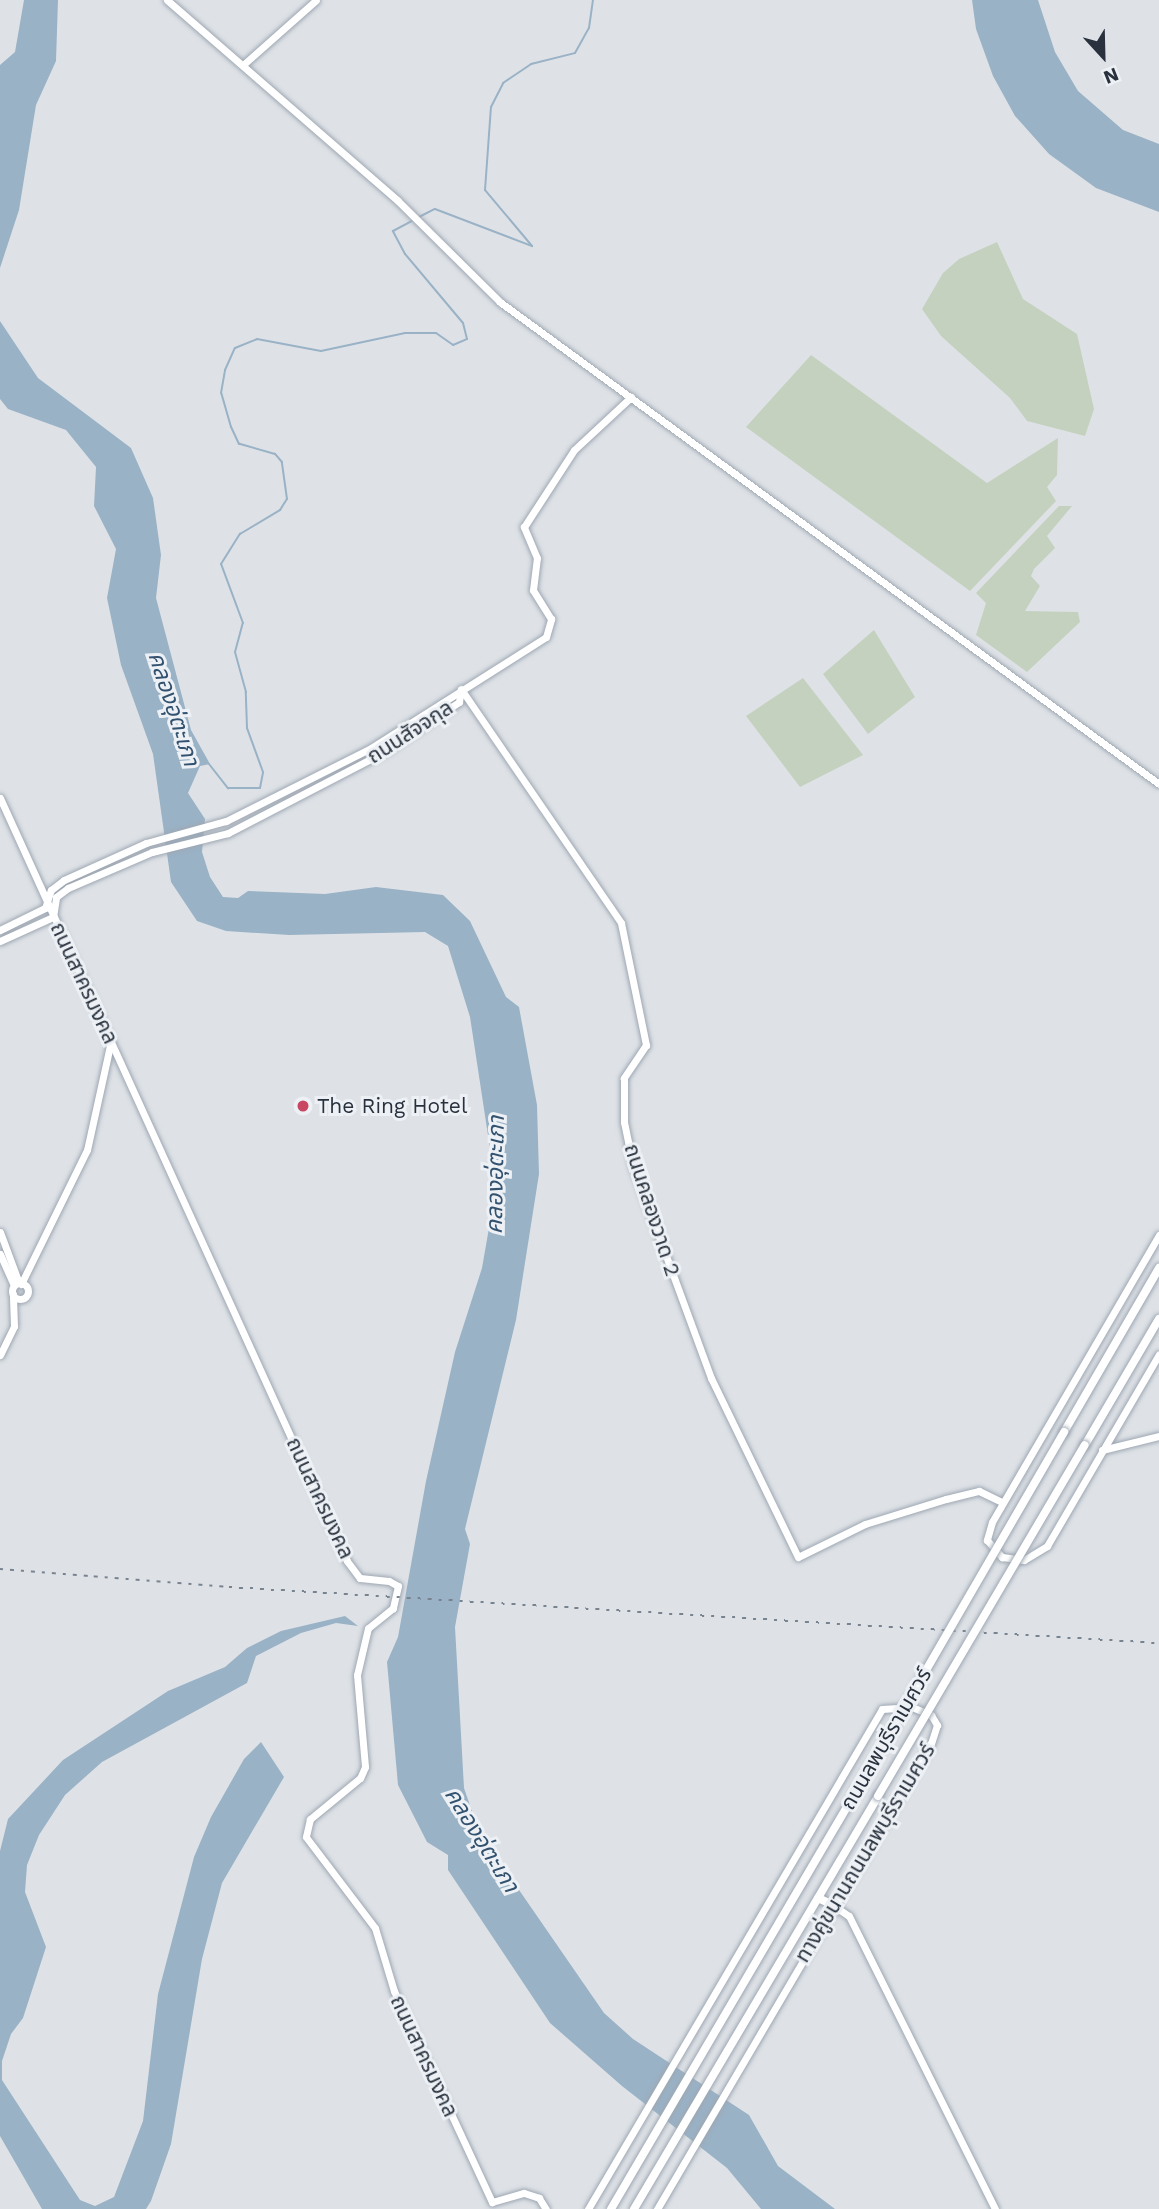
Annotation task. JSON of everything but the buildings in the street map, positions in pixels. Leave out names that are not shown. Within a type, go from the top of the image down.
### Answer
[{"type":"main road","name":"ถนนลพบุรีราเมศวร์","points":[[611,2209],[1159,1268]]},
{"type":"main road","name":"ถนนลพบุรีราเมศวร์","points":[[634,2209],[1159,1319]]},
{"type":"main road","points":[[818,1898],[833,1905]]},
{"type":"street","points":[[167,0],[244,64],[410,213],[500,302],[1159,784]]},
{"type":"street","points":[[244,64],[316,0]]},
{"type":"street","points":[[461,689],[551,629],[551,619],[533,590],[537,558],[524,527],[574,450],[631,397]]},
{"type":"street","name":"ถนนสัจจกุล","points":[[0,930],[48,904],[55,884],[146,843],[226,821],[371,748],[461,689]]},
{"type":"street","name":"ถนนสัจจกุล","points":[[53,917],[61,891],[152,852],[228,834],[386,751],[460,702],[461,689]]},
{"type":"street","name":"ถนนคลองวาด 2","points":[[461,689],[621,923],[646,1045],[624,1078],[624,1122],[633,1166],[711,1378],[798,1557],[865,1524],[946,1499],[979,1491],[1002,1502]]},
{"type":"street","name":"ถนนสาครมงคล","points":[[0,799],[347,1562],[360,1578],[389,1581],[398,1586],[393,1608],[368,1628],[356,1675],[365,1767],[360,1778],[310,1819],[306,1837],[375,1928],[394,1990],[492,2202],[524,2193],[539,2198],[546,2209]]},
{"type":"street","points":[[0,941],[53,917]]},
{"type":"street","points":[[13,1294],[18,1299],[21,1287],[87,1150],[111,1040]]},
{"type":"street","points":[[0,1232],[21,1287],[16,1315],[0,1355]]},
{"type":"street","points":[[1159,1235],[1002,1502],[987,1540],[1002,1557],[1024,1560],[1047,1546],[1159,1354]]},
{"type":"street","points":[[0,1254],[21,1287]]},
{"type":"street","points":[[13,1294],[21,1287]]},
{"type":"street","points":[[13,1294],[16,1315]]},
{"type":"street","points":[[1102,1450],[1159,1436]]},
{"type":"street","name":"ทางคู่ขนานถนนลพบุรีราเมศวร์","points":[[588,2209],[882,1709],[912,1707],[931,1715],[937,1725],[931,1743],[833,1905],[657,2209]]},
{"type":"street","points":[[833,1905],[849,1916],[995,2209]]},
{"type":"green space","points":[[997,242],[1023,299],[1077,334],[1094,409],[1085,436],[1027,421],[1010,398],[941,336],[922,309],[943,273],[959,259]]},
{"type":"green space","points":[[811,355],[987,483],[1058,438],[1057,475],[1047,487],[1056,501],[970,591],[746,427]]},
{"type":"green space","points":[[1059,506],[1072,506],[1047,536],[1055,548],[1034,569],[1031,576],[1040,586],[1025,611],[1078,612],[1080,622],[1027,672],[976,635],[986,603],[976,593]]},
{"type":"green space","points":[[874,630],[915,697],[868,734],[823,674]]},
{"type":"green space","points":[[803,678],[863,755],[800,787],[746,716]]},
{"type":"water","points":[[24,0],[58,0],[56,61],[36,105],[19,210],[0,268],[0,65],[15,52]]},
{"type":"water","points":[[972,0],[1038,0],[1055,52],[1078,91],[1123,130],[1159,144],[1159,212],[1096,188],[1049,154],[1015,116],[993,76],[976,29]]},
{"type":"water","name":"คลองอุ่ตะเภา","points":[[0,321],[38,378],[131,448],[153,498],[161,555],[156,598],[191,730],[210,764],[200,766],[188,793],[205,819],[202,852],[210,877],[223,897],[238,898],[248,891],[325,894],[376,887],[443,895],[470,921],[506,997],[519,1007],[537,1105],[539,1174],[516,1320],[465,1529],[470,1544],[455,1627],[464,1788],[479,1832],[604,2013],[633,2039],[749,2115],[778,2166],[835,2209],[761,2209],[727,2168],[622,2086],[550,2023],[448,1870],[448,1855],[427,1842],[398,1785],[387,1662],[398,1637],[426,1481],[455,1352],[482,1268],[496,1188],[470,1017],[448,946],[425,932],[289,935],[226,931],[197,921],[171,882],[153,754],[121,665],[107,598],[116,549],[94,506],[96,467],[66,430],[8,409],[0,399]]},
{"type":"water","points":[[345,1616],[358,1626],[336,1623],[301,1633],[256,1656],[247,1683],[102,1762],[65,1795],[39,1835],[27,1865],[25,1892],[46,1947],[23,2018],[11,2034],[2,2061],[2,2080],[80,2200],[95,2206],[114,2197],[143,2121],[158,1994],[194,1857],[211,1817],[244,1759],[261,1742],[284,1777],[222,1883],[202,1959],[171,2144],[151,2201],[146,2209],[42,2209],[0,2136],[0,1851],[8,1819],[63,1760],[168,1691],[225,1667],[247,1648],[281,1631]]},
{"type":"waterway","points":[[417,218],[435,209],[532,246],[485,190],[491,107],[503,83],[531,64],[575,53],[589,28],[593,0]]},
{"type":"waterway","name":"คลองอุ่ตะเภา","points":[[209,764],[228,788],[260,788],[263,772],[247,728],[246,692],[235,652],[243,623],[221,564],[240,534],[280,510],[287,499],[282,462],[275,454],[239,444],[221,393],[225,370],[235,348],[257,339],[321,351],[405,333],[436,333],[453,345],[467,339],[463,323],[405,254],[393,231],[412,221]]},
{"type":"railway","points":[[0,1569],[229,1587],[1159,1643]]},
{"type":"place","name":"The Ring Hotel","points":[[303,1106]]}]
